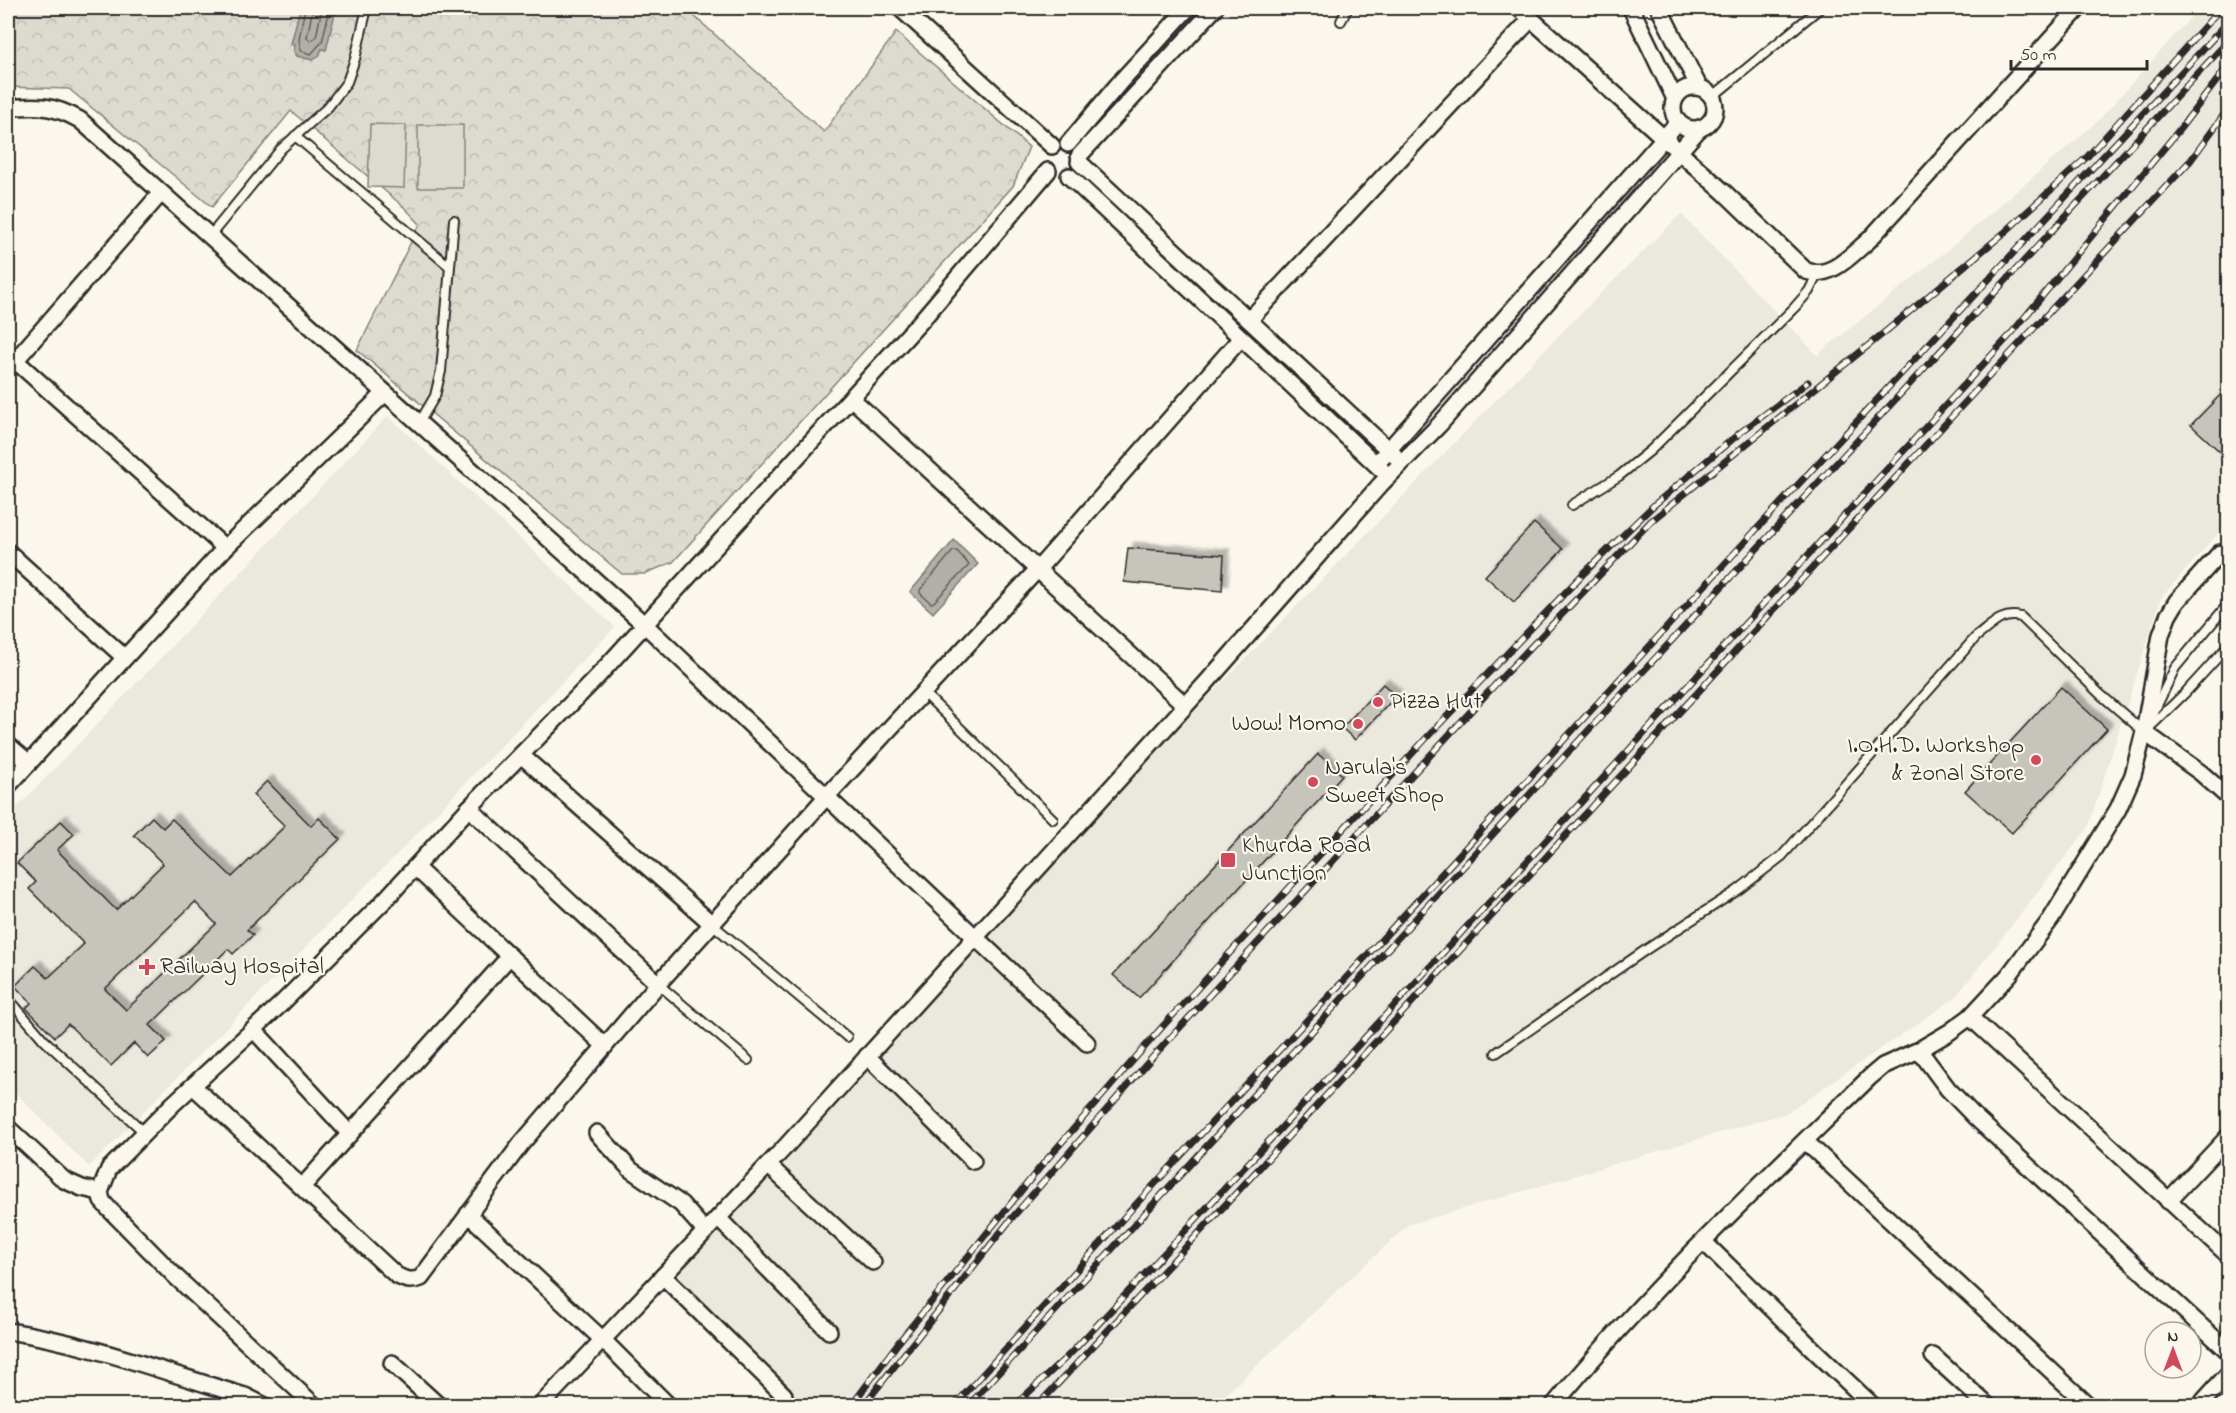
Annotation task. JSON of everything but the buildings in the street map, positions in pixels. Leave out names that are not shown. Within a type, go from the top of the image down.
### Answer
[{"type":"street","points":[[900,8],[1052,146]]},
{"type":"street","points":[[1068,144],[1121,81],[1188,8]]},
{"type":"street","points":[[1215,8],[1079,159],[1077,167],[1069,176],[1058,177],[1048,171],[1044,160],[1045,154],[1052,146],[1062,143],[1076,150],[1079,159],[1402,463]]},
{"type":"street","points":[[1519,8],[1725,193],[1806,271],[1817,275],[1832,270],[1869,240],[2079,8]]},
{"type":"street","points":[[1631,8],[1675,99],[1673,112],[1678,122],[1687,128],[1700,128]]},
{"type":"street","points":[[1659,8],[1698,87]]},
{"type":"street","points":[[1250,320],[1531,19]]},
{"type":"street","points":[[540,1406],[768,1165],[1185,705],[1388,476],[1440,424],[1700,128],[1712,120],[1715,107],[1712,98],[1705,90],[1698,87],[1685,89],[1675,99]]},
{"type":"street","points":[[8,108],[37,105],[69,113],[80,120],[644,624],[974,938],[1088,1043]]},
{"type":"street","points":[[1376,464],[1678,122]]},
{"type":"street","points":[[315,1406],[177,1278],[102,1201],[100,1192],[109,1169],[254,1030],[416,868],[469,808],[597,677],[958,280],[1048,171]]},
{"type":"street","points":[[1069,176],[1388,476]]},
{"type":"street","points":[[161,193],[10,361],[225,548]]},
{"type":"street","points":[[193,1086],[396,1275],[413,1281],[421,1278],[521,1144],[658,984],[827,796],[1038,569],[1241,338]]},
{"type":"street","points":[[8,786],[225,548],[385,393]]},
{"type":"street","points":[[850,398],[1185,705]]},
{"type":"street","points":[[8,552],[124,657]]},
{"type":"street","points":[[1553,1406],[1580,1373],[1704,1242],[1883,1066],[1919,1050],[1948,1033],[1970,1017],[2009,975],[2051,919],[2118,809],[2133,775],[2168,616],[2177,601],[2220,553]]},
{"type":"street","points":[[2144,732],[2201,773],[2229,797]]},
{"type":"street","points":[[8,745],[29,764]]},
{"type":"street","points":[[521,755],[712,924]]},
{"type":"street","points":[[469,808],[658,984]]},
{"type":"street","points":[[416,868],[605,1046]]},
{"type":"street","points":[[302,1187],[510,956]]},
{"type":"street","points":[[1970,1017],[2229,1255]]},
{"type":"street","points":[[254,1030],[350,1134]]},
{"type":"street","points":[[1919,1050],[1948,1089],[1976,1118],[2229,1351]]},
{"type":"street","points":[[867,1056],[973,1161]]},
{"type":"street","points":[[8,1128],[64,1180],[82,1188],[100,1192]]},
{"type":"street","points":[[597,1133],[631,1170],[681,1204],[705,1231]]},
{"type":"street","points":[[2168,1201],[2229,1137]]},
{"type":"street","points":[[1805,1141],[2089,1406]]},
{"type":"street","points":[[768,1165],[873,1262]]},
{"type":"street","points":[[468,1214],[603,1340],[669,1406]]},
{"type":"street","points":[[718,1218],[829,1331]]},
{"type":"street","points":[[1704,1242],[1815,1352],[1874,1406]]},
{"type":"street","points":[[663,1276],[784,1395]]},
{"type":"street","points":[[8,1331],[33,1335],[105,1354],[245,1396],[265,1406]]},
{"type":"street","points":[[1933,1356],[1988,1406]]},
{"type":"street","points":[[392,1363],[439,1406]]},
{"type":"street","points":[[2199,1406],[2229,1374]]},
{"type":"lane","points":[[210,236],[280,149],[328,107],[347,82],[367,8]]},
{"type":"lane","points":[[1341,21],[1348,8]]},
{"type":"lane","points":[[1712,98],[1820,8]]},
{"type":"lane","points":[[295,136],[449,266]]},
{"type":"lane","points":[[419,424],[435,396],[441,371],[454,220]]},
{"type":"lane","points":[[1572,505],[1619,476],[1651,450],[1794,308],[1809,291],[1817,275]]},
{"type":"lane","points":[[2144,732],[2175,668],[2229,604]]},
{"type":"lane","points":[[1496,1053],[1647,949],[1738,890],[1782,856],[1976,638],[2000,619],[2011,615],[2021,617],[2100,694],[2144,732]]},
{"type":"lane","points":[[2144,732],[2229,646]]},
{"type":"lane","points":[[924,693],[1053,819]]},
{"type":"lane","points":[[712,924],[847,1037]]},
{"type":"lane","points":[[658,984],[748,1060]]},
{"type":"lane","points":[[8,998],[44,1040],[145,1133]]},
{"type":"shaded area","name":"Khurda Road Junction","points":[[2199,8],[2228,8],[2228,522],[2161,598],[2088,828],[1954,999],[1786,1113],[1408,1225],[1214,1405],[780,1405],[789,1396],[665,1284],[1195,711],[1564,330],[1681,214],[1817,355],[1949,249],[2099,120]]},
{"type":"shaded area","points":[[388,416],[615,627],[402,849],[89,1167],[8,1085],[8,817]]},
{"type":"green space","points":[[8,8],[685,8],[824,132],[896,32],[1029,147],[1013,186],[673,562],[644,574],[622,574],[357,350],[420,224],[405,208],[291,111],[212,207],[69,89],[8,87]]},
{"type":"green space","points":[[370,124],[406,125],[404,188],[368,187]]},
{"type":"green space","points":[[418,125],[463,125],[463,188],[418,188]]},
{"type":"water","points":[[300,8],[336,9],[326,50],[322,49],[319,56],[313,60],[297,56],[294,51],[295,44],[291,44]]},
{"type":"water","points":[[954,540],[978,564],[933,613],[910,592]]},
{"type":"railway","points":[[863,1406],[1011,1219],[1150,1060],[1504,675],[1651,521],[2004,233],[2087,157],[2221,8]]},
{"type":"railway","points":[[954,1406],[1138,1202],[1741,546],[2228,22]]},
{"type":"railway","points":[[968,1406],[1585,734],[2228,41]]},
{"type":"railway","points":[[1014,1406],[1072,1352],[1337,1068],[2011,334],[2179,130],[2228,66]]},
{"type":"railway","points":[[1037,1406],[2191,160],[2228,109]]},
{"type":"railway","points":[[851,1406],[898,1343],[1042,1165],[1163,1026],[1431,733],[1582,575],[1654,505],[1741,432],[1808,382]]},
{"type":"place","name":"Pizza Hut","points":[[1378,702]]},
{"type":"place","name":"Wow! Momo","points":[[1358,724]]},
{"type":"place","name":"I.O.H.D. Workshop & Zonal Store","points":[[2036,760]]},
{"type":"place","name":"Narula's Sweet Shop","points":[[1313,782]]},
{"type":"place","name":"Khurda Road Junction","points":[[1228,860]]},
{"type":"place","name":"Railway Hospital","points":[[147,967]]}]
